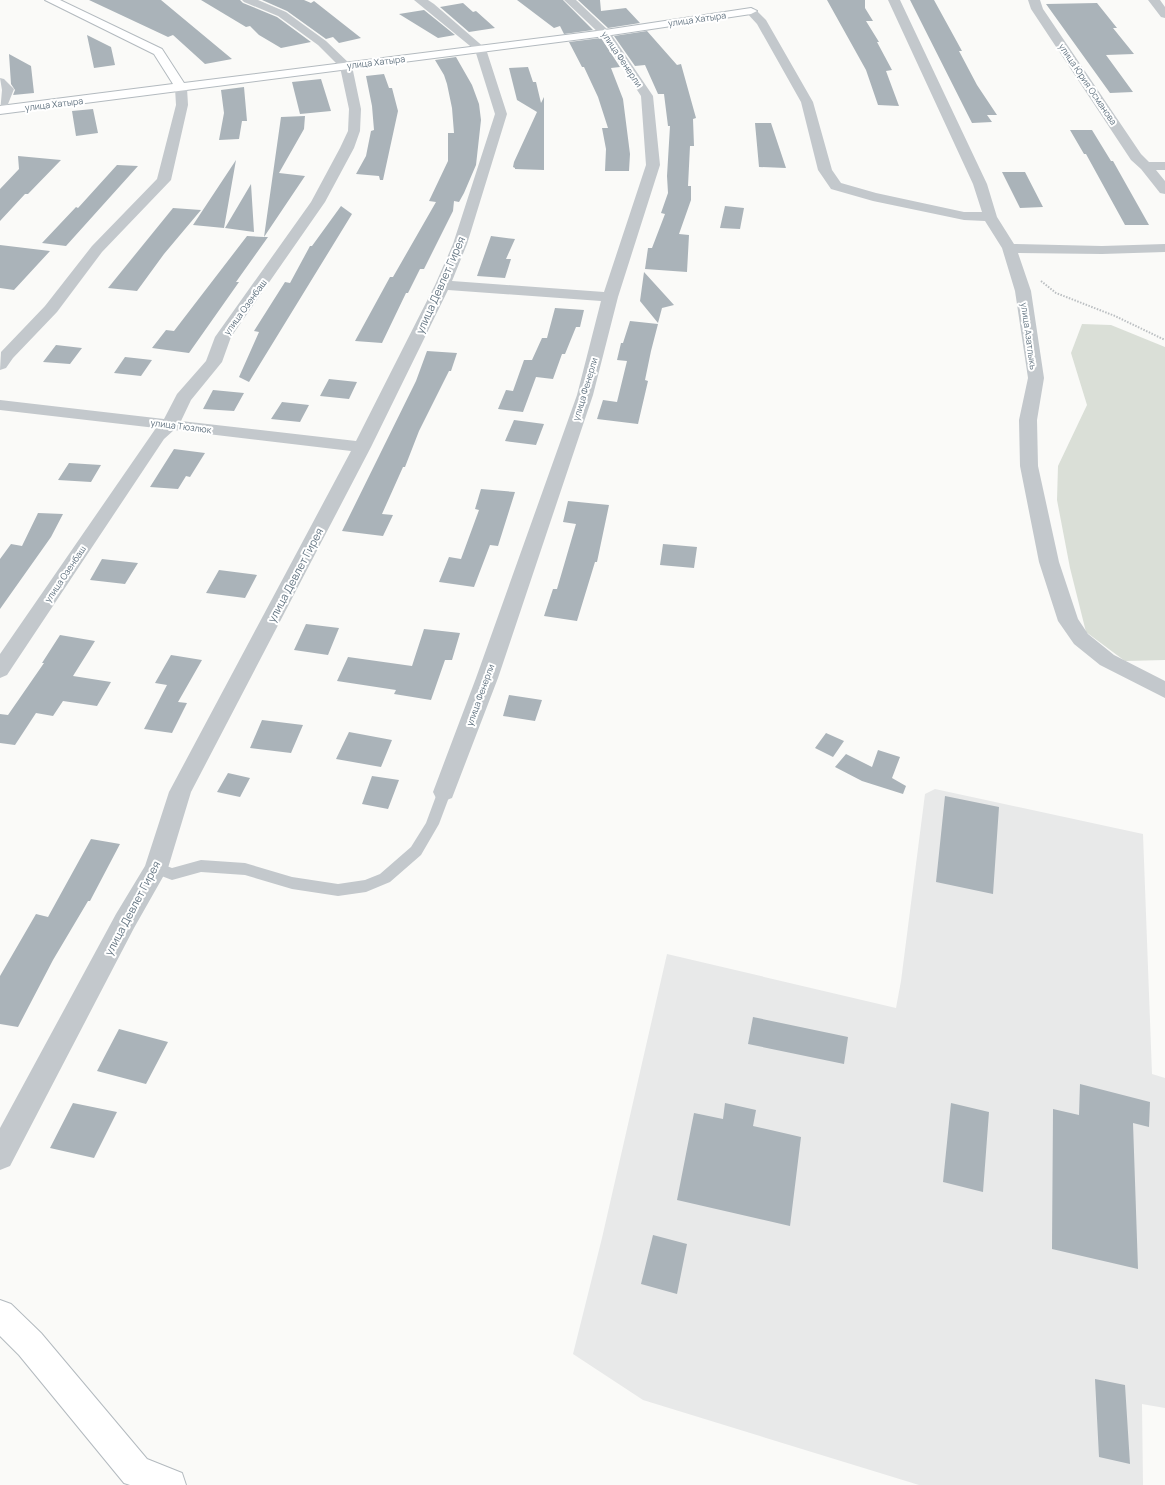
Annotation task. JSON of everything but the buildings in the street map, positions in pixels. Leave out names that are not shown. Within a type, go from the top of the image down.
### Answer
[{"type":"street","points":[[0,365],[7,355],[51,309],[97,249],[164,180],[182,104],[181,88],[158,52],[51,0]]},
{"type":"street","points":[[248,0],[282,14],[322,43],[346,66]]},
{"type":"street","points":[[420,0],[430,6],[480,49]]},
{"type":"street","name":"улица Фенерли","points":[[444,792],[487,678],[585,395],[610,297],[653,165],[647,96],[605,32],[570,0]]},
{"type":"street","points":[[737,0],[762,22],[807,102],[825,170],[836,186],[873,197],[964,216],[990,217]]},
{"type":"street","name":"улица Азатлыкъ","points":[[894,0],[980,184],[990,217],[1009,253],[1023,291],[1036,378],[1028,420],[1029,466],[1049,562],[1068,621],[1081,639],[1107,660],[1165,690]]},
{"type":"street","name":"улица Юрия Османова","points":[[1034,0],[1037,9],[1136,156],[1165,190]]},
{"type":"street","points":[[1154,0],[1165,15]]},
{"type":"street","name":"улица Хатыра","points":[[0,110],[480,49],[751,11]]},
{"type":"street","name":"улица Девлет Гирея","points":[[0,1156],[125,921],[156,868],[180,792],[362,447],[443,285],[460,244],[501,114],[480,49]]},
{"type":"street","name":"улица Озенбаш","points":[[0,670],[158,436],[170,425],[183,398],[214,362],[223,337],[318,202],[347,148],[354,131],[355,109],[346,66]]},
{"type":"street","points":[[0,82],[8,89],[0,110]]},
{"type":"street","points":[[1146,166],[1165,166]]},
{"type":"street","points":[[1009,253],[1165,248]]},
{"type":"street","points":[[443,285],[610,297]]},
{"type":"street","name":"улица Тюзлюк","points":[[0,404],[362,447]]},
{"type":"street","points":[[0,1315],[30,1344],[136,1471],[170,1485]]},
{"type":"lane","points":[[156,868],[172,874],[201,866],[245,869],[292,883],[338,890],[366,886],[385,878],[416,851],[432,824],[444,792]]},
{"type":"path","points":[[1009,253],[1056,293],[1115,316],[1165,340]]},
{"type":"shaded area","points":[[1082,324],[1111,325],[1165,347],[1165,660],[1125,661],[1086,632],[1070,568],[1057,500],[1058,466],[1087,405],[1071,353]]},
{"type":"shaded area","points":[[935,789],[1143,834],[1152,1074],[1165,1078],[1165,1408],[1142,1404],[1143,1485],[919,1485],[643,1400],[573,1354],[602,1238],[667,954],[896,1008],[901,981],[925,794]]}]
